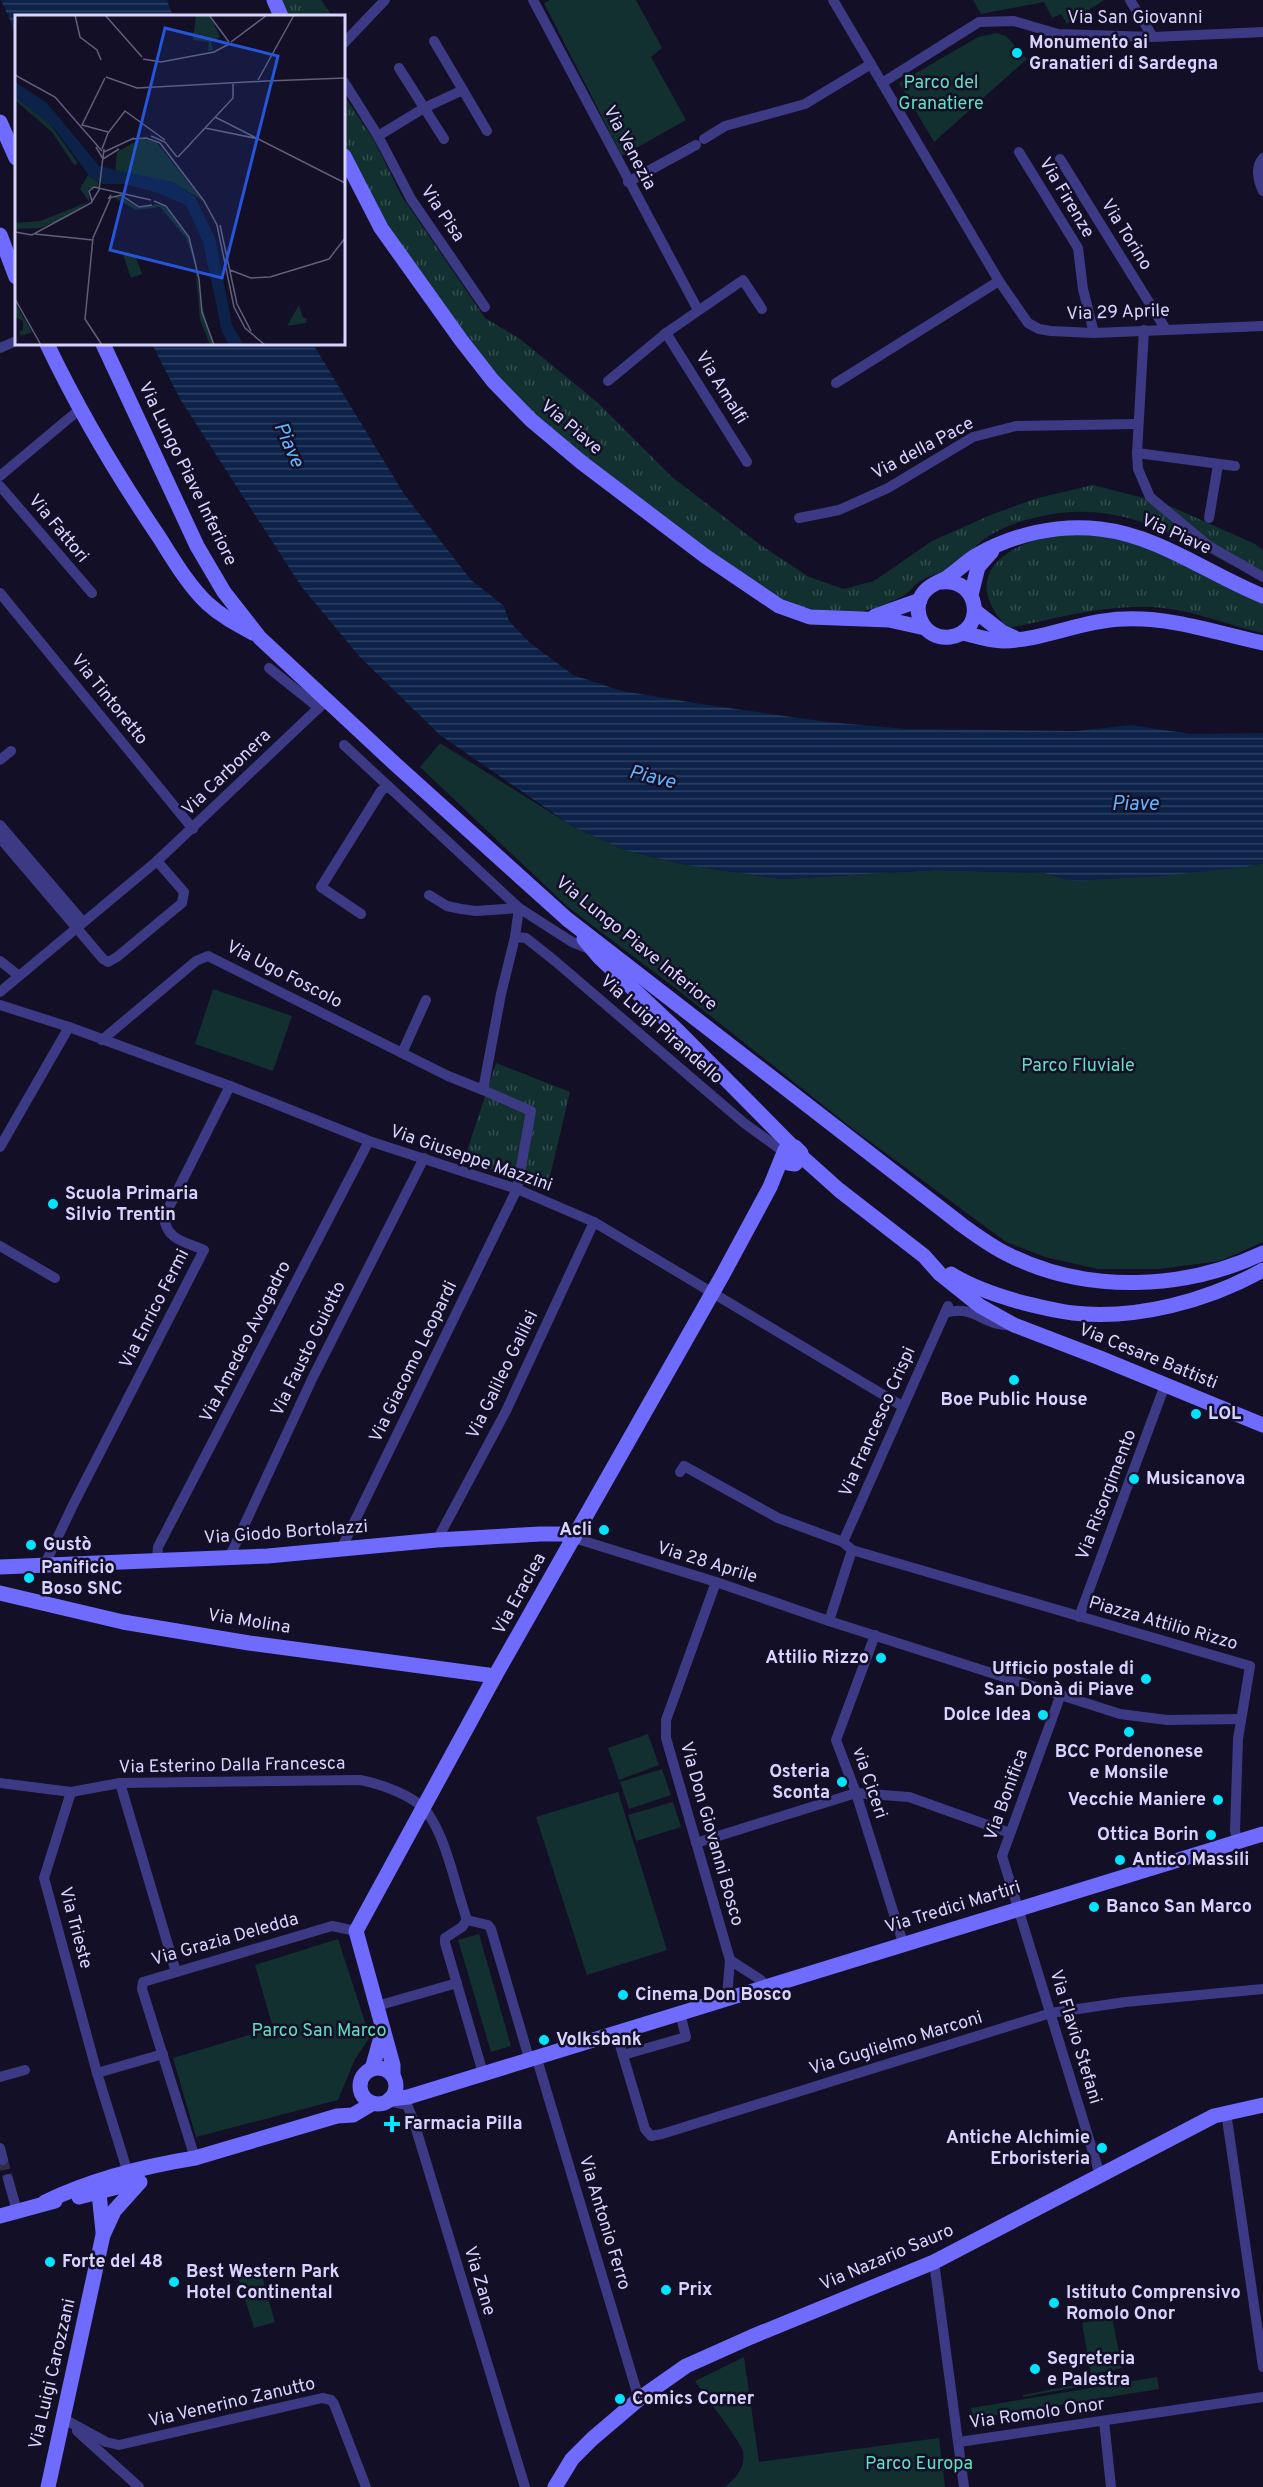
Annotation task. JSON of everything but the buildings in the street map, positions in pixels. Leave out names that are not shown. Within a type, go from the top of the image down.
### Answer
[{"type":"street","points":[[274,0],[281,15]]},
{"type":"street","points":[[345,42],[385,0]]},
{"type":"street","name":"Via Venezia","points":[[533,0],[698,310]]},
{"type":"street","name":"Via 29 Aprile","points":[[833,0],[999,280],[1028,323],[1038,329],[1095,333],[1165,328],[1263,326]]},
{"type":"street","points":[[1130,0],[1153,37]]},
{"type":"street","name":"Via San Giovanni","points":[[882,83],[980,22],[1014,21],[1058,34],[1153,37],[1263,32]]},
{"type":"street","points":[[434,41],[487,131]]},
{"type":"street","points":[[628,182],[725,126],[806,104],[871,64]]},
{"type":"street","points":[[399,68],[444,139]]},
{"type":"street","name":"Via Pisa","points":[[345,84],[378,136],[411,199],[485,307]]},
{"type":"street","points":[[378,136],[424,108],[462,90]]},
{"type":"street","points":[[0,122],[15,156]]},
{"type":"street","name":"Via Firenze","points":[[1019,152],[1078,249],[1083,289],[1095,333]]},
{"type":"street","name":"Via Piave","points":[[345,158],[381,228],[461,340],[493,381],[531,420],[581,462],[705,556],[779,606],[810,617],[904,622],[925,628]]},
{"type":"street","points":[[1263,158],[1260,161],[1258,172],[1263,191]]},
{"type":"street","name":"Via Torino","points":[[1060,159],[1165,328]]},
{"type":"street","points":[[0,235],[15,274]]},
{"type":"street","points":[[0,251],[15,274]]},
{"type":"street","points":[[608,381],[666,333],[743,280],[762,309]]},
{"type":"street","points":[[836,383],[999,280]]},
{"type":"street","points":[[1144,330],[1137,453],[1138,469],[1150,497],[1209,546],[1263,577]]},
{"type":"street","name":"Via Amalfi","points":[[666,333],[747,462]]},
{"type":"street","points":[[0,348],[15,341]]},
{"type":"street","points":[[48,345],[80,410],[142,512],[191,584],[221,615],[260,638]]},
{"type":"street","name":"Via Lungo Piave Inferiore","points":[[103,345],[197,546],[224,592],[260,638],[323,703],[567,919],[962,1225],[1010,1255],[1059,1273],[1086,1278],[1136,1282],[1182,1280],[1207,1275],[1263,1253]]},
{"type":"street","points":[[0,476],[80,410]]},
{"type":"street","name":"Via della Pace","points":[[799,518],[839,510],[888,488],[973,437],[1016,426],[1138,424]]},
{"type":"street","points":[[1137,453],[1235,466]]},
{"type":"street","points":[[1209,518],[1218,465]]},
{"type":"street","name":"Via Fattori","points":[[0,486],[92,593]]},
{"type":"street","name":"Via Piave","points":[[941,582],[976,555],[1016,537],[1068,528],[1098,529],[1124,533],[1170,550],[1263,596]]},
{"type":"street","name":"Via Piave","points":[[970,595],[978,567],[998,545]]},
{"type":"street","points":[[975,611],[971,623],[963,633],[943,638],[925,628],[919,615],[920,600],[928,588],[941,582],[958,584],[970,595],[975,611],[1002,633],[1018,639]]},
{"type":"street","name":"Via Tintoretto","points":[[0,592],[193,829]]},
{"type":"street","name":"Via Piave","points":[[863,619],[920,600]]},
{"type":"street","points":[[963,633],[1001,641],[1123,619],[1173,622],[1263,643]]},
{"type":"street","points":[[269,668],[323,703]]},
{"type":"street","name":"Via Carbonera","points":[[0,992],[193,829],[323,703]]},
{"type":"street","name":"Via Luigi Pirandello","points":[[344,745],[519,908],[572,942],[595,951]]},
{"type":"street","points":[[0,760],[11,751]]},
{"type":"street","points":[[361,914],[321,887],[381,791],[388,786]]},
{"type":"street","points":[[0,825],[80,925],[103,959],[108,962],[182,903],[183,892],[157,861]]},
{"type":"street","points":[[0,838],[80,925]]},
{"type":"street","points":[[429,895],[447,906],[461,909],[476,911],[519,908],[483,1090],[531,1111],[517,1189]]},
{"type":"street","points":[[567,919],[595,951],[775,1128],[790,1156]]},
{"type":"street","name":"Via Luigi Pirandello","points":[[515,937],[526,938],[555,961],[744,1123],[790,1156]]},
{"type":"street","name":"Via Ugo Foscolo","points":[[102,1040],[196,960],[208,956],[402,1053],[483,1090]]},
{"type":"street","points":[[0,961],[19,976]]},
{"type":"street","points":[[402,1053],[426,1000]]},
{"type":"street","name":"Via Giuseppe Mazzini","points":[[0,1005],[230,1086],[369,1141],[517,1189],[594,1222],[902,1406]]},
{"type":"street","points":[[0,1147],[69,1028]]},
{"type":"street","name":"Via Enrico Fermi","points":[[45,1564],[204,1250],[172,1237],[165,1228],[164,1217],[230,1086]]},
{"type":"street","name":"Via Amedeo Avogadro","points":[[157,1559],[158,1548],[369,1141]]},
{"type":"street","name":"Via Eraclea","points":[[356,1931],[495,1676],[770,1187],[790,1156]]},
{"type":"street","name":"Via Cesare Battisti","points":[[790,1156],[839,1190],[924,1256],[940,1274],[972,1300],[1016,1326],[1166,1384],[1263,1425]]},
{"type":"street","name":"Via Fausto Guiotto","points":[[228,1558],[312,1377],[424,1158]]},
{"type":"street","name":"Via Giacomo Leopardi","points":[[344,1550],[343,1545],[517,1189]]},
{"type":"street","name":"Via Galileo Galilei","points":[[437,1540],[506,1411],[594,1222]]},
{"type":"street","points":[[0,1246],[55,1278]]},
{"type":"street","points":[[924,1256],[962,1281],[978,1288],[1015,1300],[1073,1313],[1122,1314],[1155,1309],[1205,1295],[1263,1270]]},
{"type":"street","name":"Via Cesare Battisti","points":[[978,1288],[1016,1326]]},
{"type":"street","name":"Via Cesare Battisti","points":[[947,1309],[961,1309],[1002,1327],[1016,1326]]},
{"type":"street","name":"Via Francesco Crispi","points":[[843,1542],[947,1309]]},
{"type":"street","name":"Via Risorgimento","points":[[1079,1617],[1166,1384]]},
{"type":"street","points":[[680,1472],[684,1466],[778,1518],[843,1542],[852,1550],[829,1621],[1120,1714],[1150,1719],[1240,1719],[1235,1831],[1238,1842]]},
{"type":"street","name":"Via Giodo Bortolazzi","points":[[0,1567],[157,1559],[228,1558],[344,1550],[437,1540],[552,1533],[574,1538]]},
{"type":"street","name":"Via 28 Aprile","points":[[574,1538],[716,1582],[829,1621]]},
{"type":"street","name":"Piazza Attilio Rizzo","points":[[852,1550],[1250,1666],[1240,1719]]},
{"type":"street","name":"Via Don Giovanni Bosco","points":[[716,1582],[666,1720],[666,1738],[730,1960],[727,1997]]},
{"type":"street","name":"Via Molina","points":[[0,1593],[123,1622],[249,1643],[495,1676]]},
{"type":"street","name":"via Ciceri","points":[[875,1635],[836,1740],[856,1793],[903,1943]]},
{"type":"street","name":"Via Bonifica","points":[[1018,1909],[1002,1856],[1061,1694]]},
{"type":"street","name":"Via Esterino Dalla Francesca","points":[[0,1783],[71,1792],[120,1784],[360,1780],[386,1786],[423,1808]]},
{"type":"street","points":[[120,1784],[176,1972]]},
{"type":"street","name":"Via Trieste","points":[[71,1792],[44,1878],[97,2073],[127,2170]]},
{"type":"street","points":[[696,1843],[856,1793],[909,1797],[1010,1833]]},
{"type":"street","points":[[423,1808],[429,1814],[440,1836],[467,1920],[462,1927],[445,1938],[445,1943],[483,2073]]},
{"type":"street","name":"Via Tredici Martiri","points":[[106,2187],[154,2170],[161,2165],[195,2158],[337,2116],[352,2115],[383,2101],[408,2097],[1263,1834]]},
{"type":"street","name":"Via Flavio Stefani","points":[[1018,1909],[1100,2175]]},
{"type":"street","name":"Via Antonio Ferro","points":[[467,1920],[488,1925],[491,1929],[639,2399]]},
{"type":"street","name":"Via Grazia Deledda","points":[[195,2158],[142,1989],[143,1982],[332,1926],[356,1931]]},
{"type":"street","points":[[356,1931],[393,2065],[395,2091],[383,2101],[365,2099],[360,2087]]},
{"type":"street","points":[[730,1960],[761,1980],[765,1986]]},
{"type":"street","points":[[377,2006],[457,1983]]},
{"type":"street","name":"Via Guglielmo Marconi","points":[[616,2032],[645,2129],[651,2136],[1051,2013],[1125,2001],[1263,1989]]},
{"type":"street","points":[[623,2055],[686,2037],[680,2013]]},
{"type":"street","points":[[337,2116],[350,2106],[362,2078],[372,2069],[383,2030]]},
{"type":"street","points":[[97,2073],[164,2054]]},
{"type":"street","points":[[372,2069],[385,2069],[394,2078]]},
{"type":"street","points":[[0,2077],[25,2070]]},
{"type":"street","name":"Via Tredici Martiri","points":[[394,2078],[409,2087],[428,2089]]},
{"type":"street","name":"Via Zane","points":[[383,2101],[406,2105],[413,2119],[525,2487]]},
{"type":"street","name":"Via Nazario Sauro","points":[[555,2487],[580,2450],[639,2399],[672,2375],[704,2357],[934,2262],[1200,2122],[1226,2112],[1263,2105]]},
{"type":"street","points":[[1226,2112],[1263,2367]]},
{"type":"street","points":[[0,2148],[3,2160]]},
{"type":"street","name":"Via Tredici Martiri","points":[[106,2187],[140,2182],[175,2169],[195,2158]]},
{"type":"street","points":[[8,2179],[17,2211]]},
{"type":"street","name":"Via Luigi Carozzani","points":[[103,2235],[114,2211],[140,2182]]},
{"type":"street","points":[[0,2216],[106,2187]]},
{"type":"street","name":"Via Luigi Carozzani","points":[[106,2187],[114,2211]]},
{"type":"street","name":"Via Luigi Carozzani","points":[[48,2487],[103,2235],[106,2187]]},
{"type":"street","points":[[934,2262],[964,2487]]},
{"type":"street","name":"Via Romolo Onor","points":[[959,2442],[1263,2397]]},
{"type":"street","name":"Via Venerino Zanutto","points":[[119,2445],[327,2398],[334,2404],[366,2487]]},
{"type":"street","points":[[64,2419],[106,2442],[119,2445],[115,2465]]},
{"type":"street","points":[[64,2419],[139,2487]]},
{"type":"street","points":[[1104,2421],[1111,2487]]},
{"type":"green space","points":[[280,0],[321,0],[331,15],[288,15]]},
{"type":"green space","points":[[550,0],[636,0],[662,48],[651,57],[686,120],[622,156],[544,3]]},
{"type":"green space","points":[[973,0],[1104,0],[1067,24],[1061,14],[1052,18],[1044,2],[981,14]]},
{"type":"green space","name":"Parco del Granatiere","points":[[996,33],[1006,36],[1027,59],[934,142],[899,83],[978,37]]},
{"type":"green space","points":[[345,97],[375,142],[401,195],[485,318],[520,339],[597,402],[672,477],[762,546],[809,577],[844,589],[874,581],[932,541],[993,514],[1038,498],[1093,485],[1163,503],[1255,544],[1263,550],[1263,579],[1166,531],[1141,522],[1116,515],[1089,512],[1059,513],[1026,520],[1001,529],[947,569],[925,578],[904,595],[879,607],[839,614],[820,612],[783,600],[745,577],[556,434],[520,401],[488,364],[394,238],[363,185],[345,144]]},
{"type":"green space","points":[[1087,534],[1111,537],[1156,551],[1263,603],[1263,633],[1189,613],[1144,607],[1105,609],[1008,628],[989,601],[988,577],[994,566],[1016,548],[1039,539],[1059,535]]},
{"type":"green space","name":"Parco Fluviale","points":[[440,743],[572,826],[624,850],[686,865],[781,879],[935,870],[1043,873],[1073,881],[1246,867],[1263,863],[1263,1242],[1220,1261],[1160,1269],[1098,1269],[1045,1257],[1006,1242],[853,1129],[679,991],[568,907],[420,767]]},
{"type":"green space","points":[[213,989],[292,1016],[273,1071],[195,1044]]},
{"type":"green space","points":[[496,1063],[570,1092],[547,1189],[464,1160]]},
{"type":"green space","points":[[648,1734],[659,1765],[619,1780],[608,1748]]},
{"type":"green space","points":[[662,1769],[671,1795],[629,1809],[620,1782]]},
{"type":"green space","points":[[618,1792],[667,1950],[587,1975],[536,1817]]},
{"type":"green space","points":[[673,1802],[681,1827],[636,1841],[628,1815]]},
{"type":"green space","points":[[479,1934],[511,2046],[491,2052],[458,1940]]},
{"type":"green space","name":"Parco San Marco","points":[[338,1939],[370,2037],[355,2059],[338,2100],[196,2137],[173,2058],[273,2028],[255,1965]]},
{"type":"green space","points":[[260,2270],[275,2322],[254,2328],[238,2277]]},
{"type":"green space","points":[[1112,2317],[1122,2368],[1091,2374],[1082,2323]]},
{"type":"green space","name":"Parco Europa","points":[[744,2357],[759,2462],[939,2438],[945,2487],[725,2487],[739,2472],[744,2457],[743,2451],[695,2381]]},
{"type":"green space","points":[[1122,2374],[1123,2381],[1105,2382],[1023,2397],[1023,2395]]},
{"type":"green space","points":[[1157,2377],[1159,2389],[973,2419],[971,2408]]},
{"type":"water","points":[[1,0],[167,0],[173,15],[15,15],[15,31]]},
{"type":"water","name":"Piave","points":[[153,345],[314,345],[404,494],[471,580],[504,606],[509,621],[529,642],[573,675],[622,691],[827,722],[907,729],[1076,731],[1131,725],[1191,734],[1263,733],[1263,863],[1163,876],[1073,881],[1043,873],[935,870],[781,879],[686,865],[624,850],[572,826],[440,735],[359,656],[301,586],[180,399]]},
{"type":"tunnel","points":[[3,2160],[8,2179]]},
{"type":"place","name":"Monumento ai Granatieri di Sardegna","points":[[1017,53]]},
{"type":"place","name":"Scuola Primaria Silvio Trentin","points":[[53,1204]]},
{"type":"place","name":"Boe Public House","points":[[1014,1380]]},
{"type":"place","name":"LOL","points":[[1196,1414]]},
{"type":"place","name":"Musicanova","points":[[1134,1479]]},
{"type":"place","name":"Acli","points":[[604,1530]]},
{"type":"place","name":"Gustò","points":[[31,1545]]},
{"type":"place","name":"Panificio Boso SNC","points":[[29,1578]]},
{"type":"place","name":"Attilio Rizzo","points":[[881,1658]]},
{"type":"place","name":"Ufficio postale di San Donà di Piave","points":[[1146,1679]]},
{"type":"place","name":"Dolce Idea","points":[[1043,1715]]},
{"type":"place","name":"BCC Pordenonese e Monsile","points":[[1129,1732]]},
{"type":"place","name":"Osteria Sconta","points":[[842,1782]]},
{"type":"place","name":"Vecchie Maniere","points":[[1218,1800]]},
{"type":"place","name":"Ottica Borin","points":[[1211,1835]]},
{"type":"place","name":"Antico Massili","points":[[1120,1860]]},
{"type":"place","name":"Banco San Marco","points":[[1094,1907]]},
{"type":"place","name":"Cinema Don Bosco","points":[[623,1995]]},
{"type":"place","name":"Volksbank","points":[[544,2040]]},
{"type":"place","name":"Farmacia Pilla","points":[[392,2124]]},
{"type":"place","name":"Antiche Alchimie Erboristeria","points":[[1102,2148]]},
{"type":"place","name":"Forte del 48","points":[[50,2262]]},
{"type":"place","name":"Best Western Park Hotel Continental","points":[[174,2282]]},
{"type":"place","name":"Prix","points":[[666,2290]]},
{"type":"place","name":"Istituto Comprensivo Romolo Onor","points":[[1054,2303]]},
{"type":"place","name":"Segreteria e Palestra","points":[[1035,2369]]},
{"type":"place","name":"Comics Corner","points":[[620,2399]]}]
